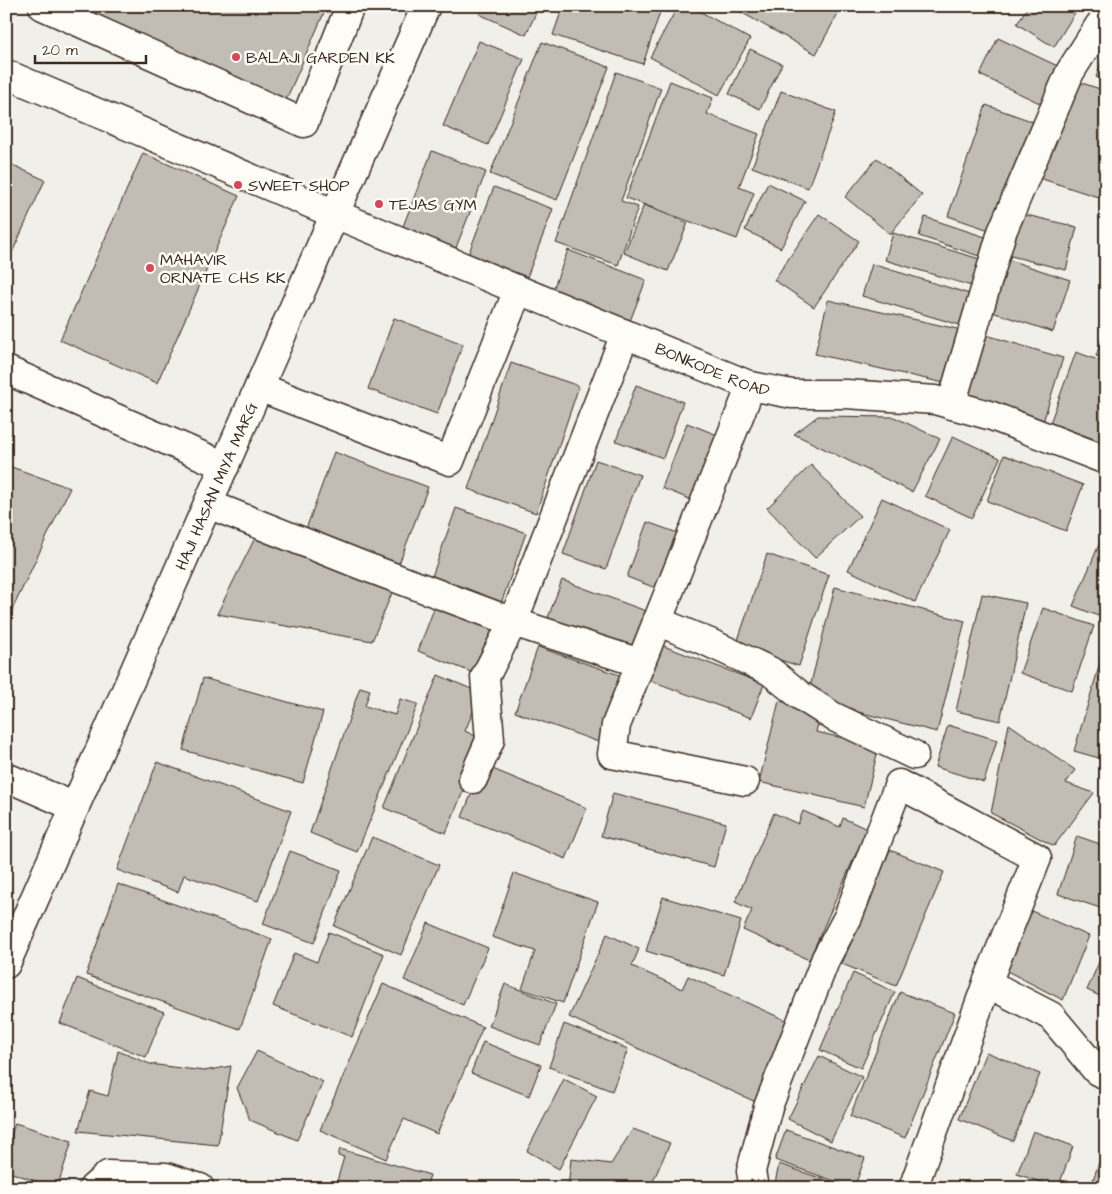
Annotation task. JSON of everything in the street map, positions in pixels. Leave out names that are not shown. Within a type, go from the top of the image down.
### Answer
[{"type":"street","points":[[43,6],[304,123],[350,6]]},
{"type":"street","name":"HAJI HASAN MIYA MARG","points":[[6,964],[426,6]]},
{"type":"street","points":[[952,405],[1002,232],[1070,72],[1098,26],[1106,18]]},
{"type":"street","name":"BONKODE ROAD","points":[[6,74],[335,214],[751,386],[792,394],[846,394],[935,400],[992,416],[1106,460]]},
{"type":"street","points":[[259,388],[450,461],[518,290]]},
{"type":"street","points":[[473,779],[490,740],[485,678],[513,622],[625,334]]},
{"type":"street","points":[[6,370],[225,466]]},
{"type":"street","points":[[745,781],[612,754],[616,725],[751,386]]},
{"type":"street","points":[[208,504],[361,565],[513,622],[640,663]]},
{"type":"street","points":[[657,621],[770,671],[801,696],[834,717],[914,755]]},
{"type":"street","points":[[6,778],[75,807]]},
{"type":"street","points":[[754,1188],[751,1171],[768,1107],[826,958],[848,917],[899,784],[1037,858],[987,983],[913,1188]]},
{"type":"street","points":[[987,983],[1051,1016],[1097,1071],[1106,1075]]},
{"type":"street","points":[[93,1188],[108,1175],[166,1177],[200,1188]]},
{"type":"building","name":"BALAJI GARDEN KK","points":[[52,6],[327,6],[283,107]]},
{"type":"building","points":[[482,6],[539,6],[526,35],[479,14]]},
{"type":"building","points":[[563,6],[662,6],[643,64],[553,35]]},
{"type":"building","points":[[678,6],[690,6],[750,39],[719,95],[650,57]]},
{"type":"building","points":[[739,6],[842,6],[816,54],[737,10]]},
{"type":"building","points":[[1028,6],[1079,6],[1054,47],[1017,24]]},
{"type":"building","points":[[998,38],[1064,69],[1046,106],[980,75]]},
{"type":"building","points":[[479,41],[524,59],[488,145],[443,126]]},
{"type":"building","points":[[542,42],[609,67],[557,200],[490,174]]},
{"type":"building","points":[[750,49],[782,64],[760,109],[729,94]]},
{"type":"building","points":[[1106,51],[1106,80],[1096,77]]},
{"type":"building","points":[[616,72],[661,88],[621,201],[638,207],[618,265],[556,243]]},
{"type":"building","points":[[1073,80],[1106,91],[1106,193],[1104,199],[1033,176]]},
{"type":"building","points":[[670,81],[713,98],[707,114],[759,134],[739,187],[754,193],[737,239],[626,198]]},
{"type":"building","points":[[781,91],[836,112],[808,188],[752,167]]},
{"type":"building","points":[[986,105],[1034,122],[995,232],[948,216]]},
{"type":"building","points":[[432,151],[486,172],[455,250],[402,229]]},
{"type":"building","name":"MAHAVIR ORNATE CHS KK","points":[[143,153],[239,196],[157,383],[60,340]]},
{"type":"building","points":[[877,158],[922,195],[890,234],[845,197]]},
{"type":"building","points":[[6,162],[45,180],[6,266]]},
{"type":"building","points":[[768,183],[805,201],[781,248],[745,230]]},
{"type":"building","points":[[494,187],[553,209],[527,277],[468,255]]},
{"type":"building","points":[[644,205],[688,223],[668,271],[624,253]]},
{"type":"building","points":[[1018,213],[1077,227],[1066,270],[1007,255]]},
{"type":"building","points":[[819,214],[859,241],[814,307],[774,280]]},
{"type":"building","points":[[925,217],[991,239],[985,258],[919,236]]},
{"type":"building","points":[[893,233],[983,260],[975,287],[885,260]]},
{"type":"building","points":[[568,250],[646,280],[630,321],[552,292]]},
{"type":"building","points":[[1003,258],[1070,280],[1053,332],[986,310]]},
{"type":"building","points":[[872,264],[973,295],[963,326],[862,296]]},
{"type":"building","points":[[828,300],[966,331],[953,385],[815,354]]},
{"type":"building","points":[[394,318],[463,344],[437,414],[368,389]]},
{"type":"building","points":[[1106,327],[1106,359],[1096,356]]},
{"type":"building","points":[[983,334],[1063,358],[1043,422],[963,398]]},
{"type":"building","points":[[1076,352],[1106,363],[1106,432],[1102,442],[1050,423]]},
{"type":"building","points":[[511,363],[579,386],[536,513],[468,489]]},
{"type":"building","points":[[636,385],[683,402],[663,458],[616,441]]},
{"type":"building","points":[[818,416],[894,417],[940,439],[912,492],[794,434]]},
{"type":"building","points":[[687,423],[725,438],[699,503],[662,488]]},
{"type":"building","points":[[953,436],[1000,458],[972,518],[925,496]]},
{"type":"building","points":[[334,452],[428,487],[399,564],[306,529]]},
{"type":"building","points":[[1004,455],[1083,485],[1066,531],[987,501]]},
{"type":"building","points":[[596,460],[640,475],[606,569],[563,554]]},
{"type":"building","points":[[6,465],[70,488],[12,610],[6,608]]},
{"type":"building","points":[[811,465],[860,516],[815,558],[767,508]]},
{"type":"building","points":[[882,498],[950,530],[915,602],[848,570]]},
{"type":"building","points":[[456,508],[526,533],[498,612],[428,588]]},
{"type":"building","points":[[647,522],[686,536],[666,592],[627,577]]},
{"type":"building","points":[[1106,528],[1106,619],[1073,606]]},
{"type":"building","points":[[258,532],[394,588],[372,641],[217,614]]},
{"type":"building","points":[[767,554],[829,575],[799,666],[736,646]]},
{"type":"building","points":[[562,580],[654,614],[638,658],[546,623]]},
{"type":"building","points":[[835,587],[965,621],[937,732],[807,699]]},
{"type":"building","points":[[982,594],[1026,603],[1000,721],[956,711]]},
{"type":"building","points":[[438,598],[497,621],[476,674],[418,651]]},
{"type":"building","points":[[1043,608],[1094,626],[1072,691],[1020,673]]},
{"type":"building","points":[[1106,643],[1106,760],[1074,751]]},
{"type":"building","points":[[661,645],[764,684],[751,718],[649,680]]},
{"type":"building","points":[[538,647],[628,678],[604,744],[515,712]]},
{"type":"building","points":[[438,675],[481,693],[465,731],[484,740],[446,833],[384,808]]},
{"type":"building","points":[[203,678],[323,712],[303,783],[183,750]]},
{"type":"building","points":[[360,687],[370,690],[365,706],[395,715],[400,699],[418,704],[357,852],[310,833]]},
{"type":"building","points":[[779,701],[821,711],[816,732],[879,746],[864,807],[759,782]]},
{"type":"building","points":[[1009,724],[1075,770],[1066,783],[1094,793],[1054,846],[991,813]]},
{"type":"building","points":[[948,725],[997,740],[984,782],[935,767]]},
{"type":"building","points":[[157,762],[291,811],[258,901],[184,875],[178,892],[117,870]]},
{"type":"building","points":[[483,765],[587,808],[566,859],[462,817]]},
{"type":"building","points":[[613,793],[726,823],[714,867],[601,836]]},
{"type":"building","points":[[803,811],[840,827],[843,818],[867,829],[809,960],[743,930],[752,910],[735,902],[774,813],[798,824]]},
{"type":"building","points":[[1077,836],[1106,846],[1106,910],[1058,894]]},
{"type":"building","points":[[372,837],[439,865],[401,955],[334,926]]},
{"type":"building","points":[[890,850],[944,872],[896,986],[842,964]]},
{"type":"building","points":[[290,851],[341,870],[314,943],[263,924]]},
{"type":"building","points":[[514,873],[598,902],[563,1003],[522,989],[535,951],[492,937]]},
{"type":"building","points":[[118,884],[272,939],[240,1029],[86,975]]},
{"type":"building","points":[[663,897],[741,921],[724,975],[646,951]]},
{"type":"building","points":[[1029,910],[1089,936],[1063,1000],[1007,971]]},
{"type":"building","points":[[428,923],[488,948],[463,1005],[404,980]]},
{"type":"building","points":[[329,932],[384,954],[352,1037],[273,1006],[294,953],[317,962]]},
{"type":"building","points":[[607,934],[639,949],[632,966],[682,989],[688,976],[794,1024],[758,1103],[569,1017]]},
{"type":"building","points":[[1106,946],[1106,999],[1087,990]]},
{"type":"building","points":[[853,973],[895,992],[861,1068],[820,1050]]},
{"type":"building","points":[[77,978],[164,1012],[146,1057],[60,1023]]},
{"type":"building","points":[[383,984],[483,1027],[437,1134],[404,1119],[386,1159],[320,1130]]},
{"type":"building","points":[[505,984],[556,1004],[540,1045],[489,1026]]},
{"type":"building","points":[[900,992],[955,1013],[905,1138],[850,1116]]},
{"type":"building","points":[[564,1024],[628,1049],[612,1091],[549,1067]]},
{"type":"building","points":[[483,1042],[541,1065],[529,1096],[471,1073]]},
{"type":"building","points":[[118,1051],[150,1064],[172,1067],[204,1071],[231,1066],[218,1145],[78,1131],[90,1091],[108,1096]]},
{"type":"building","points":[[257,1051],[323,1082],[297,1140],[250,1120],[237,1088]]},
{"type":"building","points":[[986,1052],[1040,1074],[1013,1141],[959,1119]]},
{"type":"building","points":[[819,1056],[862,1077],[831,1141],[788,1119]]},
{"type":"building","points":[[564,1079],[597,1096],[559,1169],[527,1151]]},
{"type":"building","points":[[15,1123],[72,1141],[57,1188],[6,1171],[6,1151]]},
{"type":"building","points":[[633,1129],[670,1143],[650,1188],[568,1188],[571,1159],[611,1164]]},
{"type":"building","points":[[786,1130],[865,1158],[854,1188],[775,1160]]},
{"type":"building","points":[[1033,1131],[1073,1146],[1058,1188],[1017,1174]]},
{"type":"building","points":[[1106,1143],[1106,1188],[1090,1188]]},
{"type":"building","points":[[340,1149],[430,1175],[426,1188],[335,1188],[344,1157],[338,1156]]},
{"type":"building","points":[[779,1164],[849,1188],[774,1188]]},
{"type":"building","points":[[6,1179],[37,1188],[6,1188]]},
{"type":"place","name":"BALAJI GARDEN KK","points":[[236,57]]},
{"type":"place","name":"SWEET SHOP","points":[[238,185]]},
{"type":"place","name":"TEJAS GYM","points":[[379,204]]},
{"type":"place","name":"MAHAVIR ORNATE CHS KK","points":[[150,268]]}]
